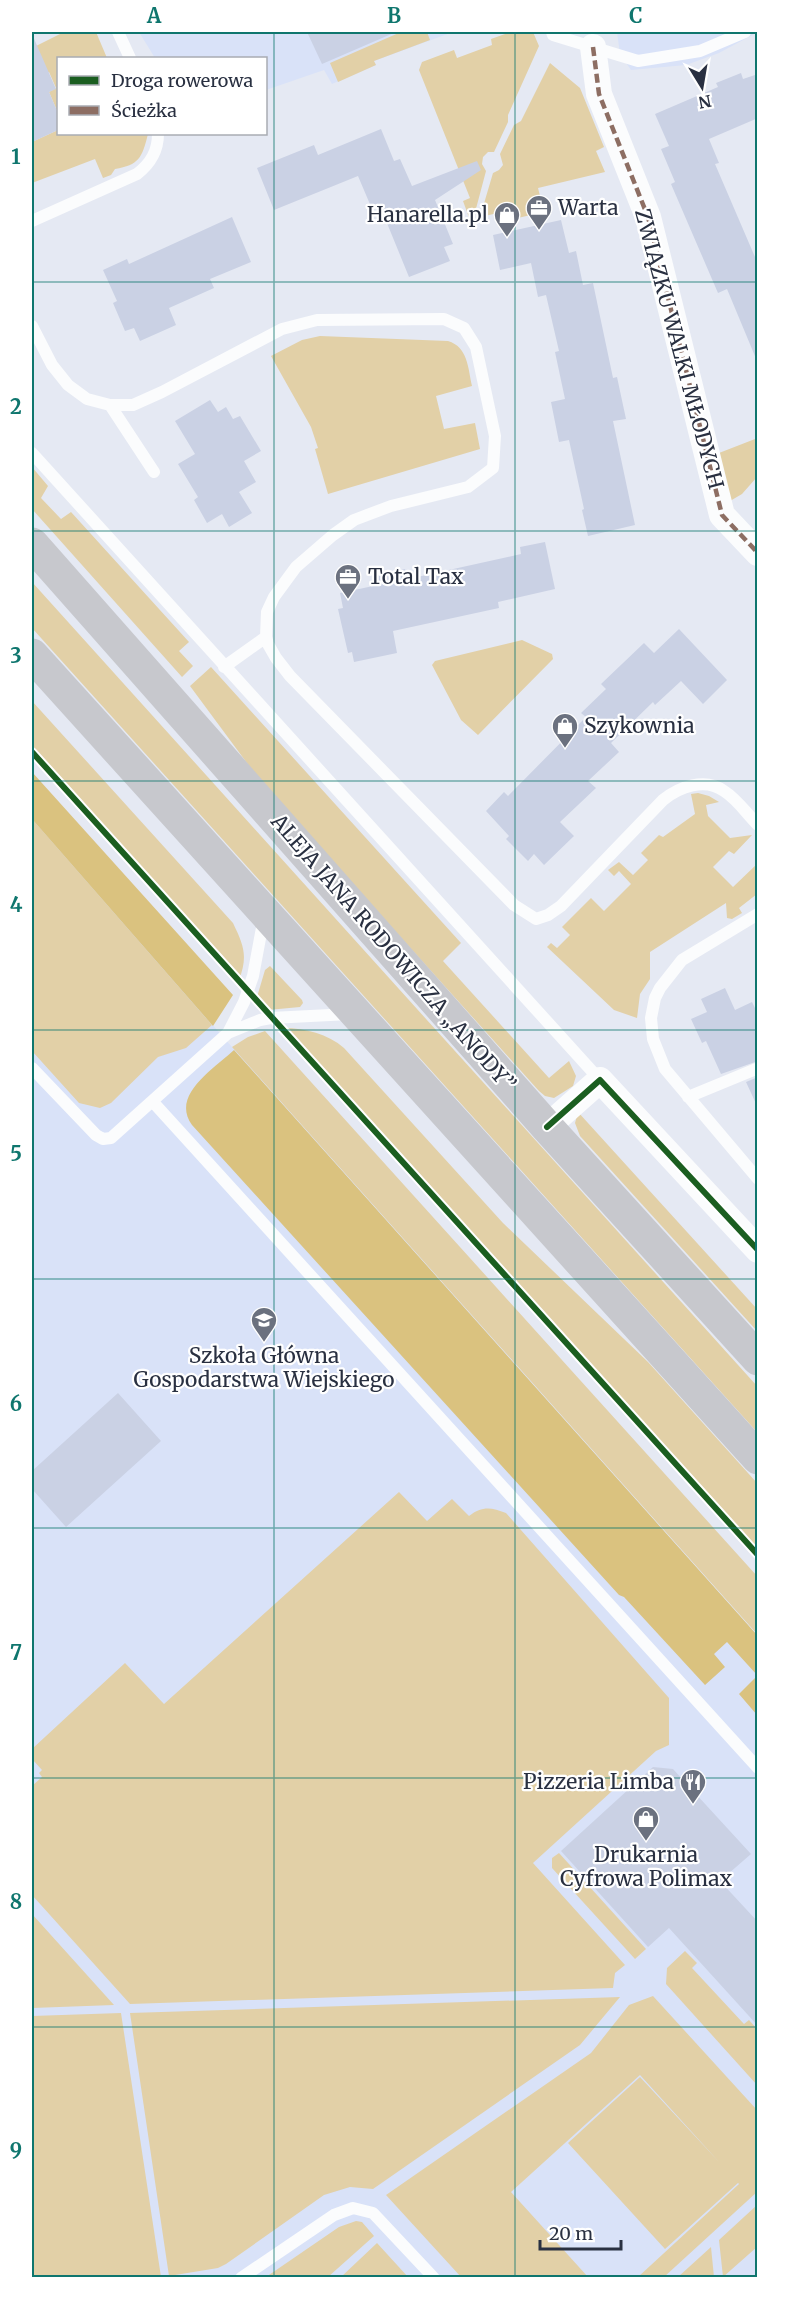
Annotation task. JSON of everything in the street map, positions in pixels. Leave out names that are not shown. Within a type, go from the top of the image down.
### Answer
[{"type":"main road","name":"ALEJA JANA RODOWICZA „ANODY”","points":[[32,544],[547,1127],[758,1359]]},
{"type":"main road","points":[[32,655],[758,1458]]},
{"type":"street","name":"ZWIĄZKU WALKI MŁODYCH","points":[[593,39],[599,94],[648,217],[722,514],[758,553]]},
{"type":"street","points":[[547,1127],[600,1080],[758,1250]]},
{"type":"lane","points":[[118,32],[130,57]]},
{"type":"lane","points":[[552,32],[553,35],[593,39],[638,61],[700,51],[745,32]]},
{"type":"lane","points":[[32,221],[137,174],[151,161],[157,149],[158,135]]},
{"type":"lane","points":[[32,326],[52,366],[68,385],[87,399],[110,405],[133,405],[282,329],[317,320],[444,319],[464,328],[476,347],[495,436],[493,468],[468,487],[391,506],[354,520],[296,567],[274,597],[267,612],[266,637],[276,658],[297,683],[514,905],[536,919],[548,915],[561,906],[673,792],[686,787],[712,786],[724,791],[758,825]]},
{"type":"lane","points":[[110,405],[154,472]]},
{"type":"lane","points":[[32,453],[224,668],[600,1080]]},
{"type":"lane","points":[[224,668],[266,637]]},
{"type":"lane","points":[[32,1068],[96,1135],[103,1139],[118,1134],[228,1033],[244,1002],[253,976],[265,912]]},
{"type":"lane","points":[[758,914],[682,960],[655,998],[651,1025],[656,1049],[665,1069],[758,1179]]},
{"type":"lane","points":[[228,1033],[271,1018],[357,1014]]},
{"type":"lane","points":[[688,1097],[756,1069]]},
{"type":"lane","points":[[153,1102],[758,1768]]},
{"type":"lane","points":[[241,2277],[333,2215],[352,2208],[367,2210],[384,2222],[434,2277]]},
{"type":"shaded area","points":[[96,32],[107,57],[57,57],[57,111],[49,92],[56,88],[49,72],[42,75],[32,48],[62,33]]},
{"type":"shaded area","points":[[139,32],[453,32],[374,61],[376,65],[332,84],[324,70],[267,90],[267,57],[154,57]]},
{"type":"shaded area","points":[[401,32],[427,32],[430,40],[374,61],[376,65],[338,82],[330,63]]},
{"type":"shaded area","points":[[511,32],[533,32],[539,46],[494,152],[488,152],[483,157],[482,164],[486,171],[473,220],[470,220],[463,201],[470,198],[419,70],[422,62],[454,50],[457,58],[492,45],[491,39]]},
{"type":"shaded area","points":[[617,32],[758,32],[719,53],[686,65],[631,70],[620,54]]},
{"type":"shaded area","points":[[550,63],[580,88],[604,147],[596,151],[605,172],[538,188],[544,212],[509,220],[507,211],[480,217],[493,173],[503,165],[500,154],[514,125],[521,121]]},
{"type":"shaded area","points":[[57,130],[57,135],[148,135],[144,149],[138,159],[129,165],[115,169],[111,175],[103,178],[95,159],[32,183],[32,142]]},
{"type":"shaded area","points":[[320,336],[448,341],[455,344],[466,359],[472,386],[436,396],[444,429],[475,423],[480,449],[328,494],[311,427],[271,356],[302,340]]},
{"type":"shaded area","points":[[755,439],[757,477],[742,494],[730,501],[719,453]]},
{"type":"shaded area","points":[[32,467],[48,486],[41,498],[61,519],[71,512],[189,642],[179,651],[193,666],[182,677],[32,509]]},
{"type":"shaded area","points":[[32,582],[757,1386],[757,1432],[32,628]]},
{"type":"shaded area","points":[[522,640],[552,654],[553,659],[478,735],[461,720],[432,665],[435,661]]},
{"type":"shaded area","points":[[211,667],[461,943],[443,961],[549,1078],[569,1061],[576,1076],[573,1086],[554,1098],[545,1096],[539,1091],[261,782],[190,686]]},
{"type":"shaded area","points":[[32,701],[233,923],[244,951],[239,980],[32,748]]},
{"type":"shaded area","points":[[32,772],[233,995],[213,1026],[32,819]]},
{"type":"shaded area","points":[[698,793],[719,802],[706,805],[708,816],[730,838],[752,835],[734,854],[729,851],[713,867],[733,887],[757,864],[757,894],[739,908],[742,913],[732,919],[727,918],[726,903],[650,952],[650,979],[640,994],[637,1018],[614,1010],[547,947],[551,943],[557,948],[570,935],[562,927],[591,898],[604,911],[631,884],[619,871],[614,876],[608,870],[619,862],[633,875],[648,860],[641,853],[659,835],[663,837],[695,814],[691,794]]},
{"type":"shaded area","name":"Szkoła Główna Gospodarstwa Wiejskiego","points":[[32,819],[232,1047],[757,1635],[757,2277],[32,2277]]},
{"type":"shaded area","points":[[32,819],[212,1025],[186,1048],[158,1057],[111,1103],[100,1108],[79,1103],[32,1051]]},
{"type":"shaded area","points":[[270,966],[302,1000],[300,1007],[268,1010],[257,997],[265,970]]},
{"type":"shaded area","points":[[284,1028],[316,1033],[344,1048],[503,1223],[648,1362],[757,1483],[757,1551]]},
{"type":"shaded area","points":[[265,1031],[757,1576],[757,1634],[232,1047],[248,1037]]},
{"type":"shaded area","points":[[234,1050],[757,1635],[757,1675],[727,1642],[714,1654],[725,1667],[705,1685],[624,1597],[619,1595],[192,1125],[187,1114],[187,1103],[191,1093],[207,1074]]},
{"type":"shaded area","points":[[578,1112],[757,1309],[757,1331],[580,1136],[575,1123]]},
{"type":"shaded area","points":[[399,1492],[427,1521],[452,1499],[469,1516],[478,1510],[487,1508],[506,1513],[669,1698],[669,1745],[656,1751],[533,1863],[625,1965],[615,1973],[613,1988],[130,2004],[32,1895],[32,1786],[42,1777],[39,1773],[42,1770],[32,1759],[32,1749],[125,1663],[164,1704]]},
{"type":"shaded area","points":[[757,1676],[757,1715],[739,1694]]},
{"type":"shaded area","points":[[559,1853],[646,1949],[635,1959],[552,1868],[552,1858]]},
{"type":"shaded area","points":[[32,1914],[114,2005],[32,2008]]},
{"type":"shaded area","points":[[685,1951],[697,1963],[692,1968],[744,2024],[749,2020],[757,2029],[757,2085],[666,1984],[667,1968]]},
{"type":"shaded area","points":[[653,1996],[757,2110],[757,2192],[664,2277],[638,2277],[739,2184],[665,2249],[568,2143],[640,2077],[720,2163],[640,2075],[511,2192],[588,2277],[461,2277],[386,2195],[591,2053],[629,2005]]},
{"type":"shaded area","points":[[620,1997],[580,2045],[373,2189],[350,2187],[324,2195],[226,2264],[218,2268],[169,2276],[130,2013]]},
{"type":"shaded area","points":[[121,2013],[161,2277],[32,2277],[32,2016]]},
{"type":"shaded area","points":[[757,2205],[757,2247],[723,2277],[719,2240]]},
{"type":"shaded area","points":[[356,2221],[362,2222],[374,2236],[328,2277],[266,2277],[339,2227]]},
{"type":"shaded area","points":[[377,2243],[408,2277],[341,2277]]},
{"type":"shaded area","points":[[711,2247],[714,2277],[678,2277]]},
{"type":"building","points":[[307,32],[396,32],[322,64]]},
{"type":"building","points":[[32,34],[56,89],[49,92],[57,111],[57,130],[32,142]]},
{"type":"building","points":[[741,73],[743,79],[758,74],[758,118],[709,139],[719,163],[715,164],[758,264],[757,361],[727,289],[718,293],[671,184],[675,182],[661,149],[669,146],[655,114],[718,87],[716,83]]},
{"type":"building","points":[[381,129],[394,161],[400,159],[412,186],[477,161],[481,170],[435,200],[453,244],[444,247],[450,261],[409,277],[380,206],[372,209],[358,176],[274,210],[257,168],[314,145],[318,155]]},
{"type":"building","points":[[232,217],[251,262],[210,279],[214,288],[169,308],[176,325],[140,341],[134,328],[125,331],[113,303],[117,301],[103,270],[127,259],[129,264]]},
{"type":"building","points":[[561,220],[569,253],[576,251],[583,285],[593,283],[613,378],[617,377],[626,419],[613,421],[635,525],[588,536],[569,440],[559,442],[551,402],[565,399],[555,352],[559,351],[546,295],[538,297],[531,263],[500,270],[493,235]]},
{"type":"building","points":[[210,400],[218,412],[226,407],[233,419],[240,416],[261,451],[244,461],[256,482],[239,492],[252,513],[229,527],[222,514],[207,523],[194,500],[198,497],[178,464],[195,454],[175,421]]},
{"type":"building","points":[[545,542],[555,589],[498,602],[499,608],[393,631],[397,653],[354,662],[352,652],[348,653],[338,609],[343,608],[340,593],[378,585],[376,576],[405,569],[408,579],[521,554],[520,547]]},
{"type":"building","points":[[679,629],[727,680],[703,704],[681,681],[655,705],[653,702],[611,743],[619,752],[588,781],[596,788],[560,822],[574,836],[544,865],[534,854],[528,861],[506,839],[509,836],[486,811],[504,792],[508,796],[586,717],[581,713],[606,689],[601,684],[644,643],[654,653]]},
{"type":"building","points":[[725,988],[735,1010],[752,1002],[758,1014],[758,1061],[721,1074],[706,1041],[702,1043],[691,1019],[707,1012],[701,999]]},
{"type":"building","points":[[758,1077],[758,1108],[746,1082]]},
{"type":"building","points":[[118,1393],[161,1441],[66,1527],[32,1489],[32,1471]]},
{"type":"building","points":[[653,1767],[673,1769],[751,1854],[720,1881],[758,1922],[758,2026],[669,1928],[648,1947],[561,1851]]},
{"type":"marked path","points":[[593,47],[599,94],[648,217],[722,515],[758,553]]},
{"type":"cycle path","points":[[32,752],[758,1555]]},
{"type":"cycle path","points":[[547,1127],[600,1080],[758,1250]]},
{"type":"place","name":"Warta","points":[[539,231]]},
{"type":"place","name":"Hanarella.pl","points":[[507,238]]},
{"type":"place","name":"Total Tax","points":[[348,600]]},
{"type":"place","name":"Szykownia","points":[[565,749]]},
{"type":"place","name":"Szkoła Główna Gospodarstwa Wiejskiego","points":[[264,1343]]},
{"type":"place","name":"Pizzeria Limba","points":[[693,1805]]},
{"type":"place","name":"Drukarnia Cyfrowa Polimax","points":[[646,1842]]}]
